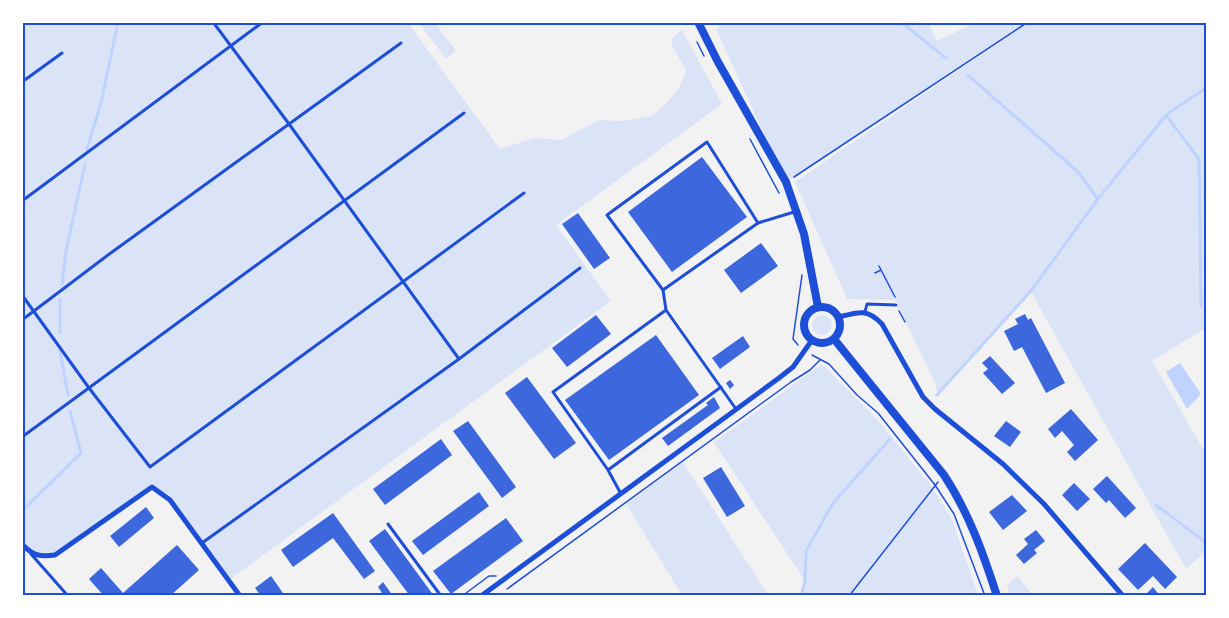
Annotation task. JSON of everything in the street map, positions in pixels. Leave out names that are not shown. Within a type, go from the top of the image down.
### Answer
[{"type":"main road","points":[[698,22],[786,182],[804,234],[818,307]]},
{"type":"main road","points":[[818,307],[828,307],[839,317],[840,329],[834,339],[824,343],[812,340],[805,332],[804,322],[809,312],[818,307]]},
{"type":"main road","points":[[834,339],[944,475],[967,513],[997,596]]},
{"type":"street","points":[[839,317],[856,312],[865,312],[875,316],[882,324],[923,396],[935,409],[1003,464],[1044,504],[1123,596]]},
{"type":"street","points":[[481,596],[793,366],[812,340]]},
{"type":"street","points":[[22,544],[40,557],[55,555],[152,487],[170,500],[240,596]]},
{"type":"lane","points":[[213,22],[459,359]]},
{"type":"lane","points":[[22,201],[263,22]]},
{"type":"lane","points":[[22,321],[108,255],[401,43]]},
{"type":"lane","points":[[22,82],[62,53]]},
{"type":"lane","points":[[22,438],[464,113]]},
{"type":"lane","points":[[736,409],[666,310],[663,290],[607,215],[707,142],[758,223]]},
{"type":"lane","points":[[22,295],[150,467],[524,193]]},
{"type":"lane","points":[[663,290],[758,223],[797,211]]},
{"type":"lane","points":[[202,543],[459,359],[580,268]]},
{"type":"lane","points":[[865,312],[867,304],[896,305]]},
{"type":"lane","points":[[621,494],[608,470],[553,392],[666,310]]},
{"type":"lane","points":[[608,470],[721,387]]},
{"type":"lane","points":[[388,524],[441,596]]},
{"type":"lane","points":[[29,551],[68,596]]},
{"type":"path","points":[[786,182],[1028,22]]},
{"type":"path","points":[[695,38],[704,57]]},
{"type":"path","points":[[747,134],[779,194]]},
{"type":"path","points":[[879,266],[899,304],[896,305],[905,322]]},
{"type":"path","points":[[875,273],[881,270]]},
{"type":"path","points":[[802,274],[794,342],[829,364],[857,395],[878,413],[935,485],[954,514],[985,596]]},
{"type":"path","points":[[849,596],[944,475]]},
{"type":"shaded area","points":[[726,22],[929,23],[937,41],[975,23],[1206,23],[1206,328],[1152,361],[1206,454],[1206,551],[1186,569],[1031,292],[937,395],[935,383],[895,300],[847,299],[795,182],[1011,34],[786,182],[716,29]]},
{"type":"shaded area","points":[[22,23],[408,23],[500,149],[534,138],[562,140],[598,120],[621,121],[651,116],[665,105],[680,87],[686,70],[672,46],[672,38],[682,30],[722,104],[556,225],[611,301],[229,580],[170,500],[152,487],[55,555],[40,557],[23,544]]},
{"type":"shaded area","points":[[419,23],[435,23],[456,51],[446,59]]},
{"type":"shaded area","points":[[818,315],[826,315],[832,321],[832,329],[826,335],[818,335],[812,329],[812,321]]},
{"type":"shaded area","points":[[822,364],[876,418],[930,484],[952,520],[978,595],[801,595],[805,581],[714,442]]},
{"type":"shaded area","points":[[683,462],[768,595],[682,595],[626,504]]},
{"type":"shaded area","points":[[1018,576],[1032,595],[1010,595],[1007,585]]},
{"type":"water","points":[[1180,363],[1201,394],[1187,409],[1166,372]]},
{"type":"building","points":[[702,157],[747,217],[672,272],[628,212]]},
{"type":"building","points":[[578,213],[610,258],[594,269],[562,224]]},
{"type":"building","points":[[761,243],[778,266],[741,293],[724,270]]},
{"type":"building","points":[[1025,314],[1028,320],[1031,318],[1065,383],[1046,393],[1022,347],[1014,351],[1004,331],[1018,324],[1015,319]]},
{"type":"building","points":[[596,315],[611,334],[567,367],[552,348]]},
{"type":"building","points":[[656,335],[699,395],[609,460],[565,400]]},
{"type":"building","points":[[743,336],[750,347],[720,369],[712,358]]},
{"type":"building","points":[[990,356],[1015,383],[1002,394],[983,373],[988,369],[982,363]]},
{"type":"building","points":[[527,377],[576,443],[554,459],[505,393]]},
{"type":"building","points":[[730,380],[734,385],[730,389],[726,383]]},
{"type":"building","points":[[714,397],[720,408],[668,446],[662,438],[708,405],[706,403]]},
{"type":"building","points":[[1071,409],[1098,440],[1075,461],[1067,452],[1074,445],[1062,431],[1055,438],[1048,429]]},
{"type":"building","points":[[468,421],[516,487],[502,498],[453,431]]},
{"type":"building","points":[[1006,421],[1021,432],[1010,447],[994,436]]},
{"type":"building","points":[[441,439],[452,455],[385,505],[373,489]]},
{"type":"building","points":[[721,467],[745,506],[727,517],[703,478]]},
{"type":"building","points":[[1107,476],[1136,508],[1125,518],[1109,500],[1106,503],[1093,489]]},
{"type":"building","points":[[1074,483],[1090,499],[1077,511],[1062,495]]},
{"type":"building","points":[[479,492],[489,506],[423,555],[412,541]]},
{"type":"building","points":[[1012,495],[1027,511],[1003,530],[989,512]]},
{"type":"building","points":[[146,507],[154,518],[119,547],[110,536]]},
{"type":"building","points":[[333,513],[375,571],[364,579],[333,538],[293,567],[281,550]]},
{"type":"building","points":[[506,518],[523,541],[451,594],[433,571]]},
{"type":"building","points":[[385,529],[434,596],[410,596],[369,541]]},
{"type":"building","points":[[1036,530],[1045,541],[1034,550],[1037,553],[1024,564],[1016,555],[1028,544],[1024,539]]},
{"type":"building","points":[[1145,543],[1177,577],[1165,589],[1153,576],[1138,590],[1118,569]]},
{"type":"building","points":[[177,545],[199,570],[170,596],[104,596],[89,579],[101,568],[123,593]]},
{"type":"building","points":[[271,576],[285,596],[261,596],[255,588]]},
{"type":"building","points":[[383,582],[393,596],[384,596],[378,587]]},
{"type":"building","points":[[1153,587],[1160,596],[1144,596]]},
{"type":"waterway","points":[[87,149],[101,103],[118,22]]},
{"type":"waterway","points":[[901,22],[946,58]]},
{"type":"waterway","points":[[937,395],[1030,292],[1098,199],[1077,171],[968,75]]},
{"type":"waterway","points":[[1098,199],[1166,115],[1206,88]]},
{"type":"waterway","points":[[1166,115],[1199,159],[1201,306]]},
{"type":"waterway","points":[[62,284],[66,251],[85,164]]},
{"type":"waterway","points":[[60,299],[60,333]]},
{"type":"waterway","points":[[60,351],[68,395]]},
{"type":"waterway","points":[[22,511],[81,453],[70,411]]},
{"type":"waterway","points":[[801,596],[805,581],[806,551],[833,503],[890,439]]},
{"type":"waterway","points":[[1156,505],[1204,541]]}]
